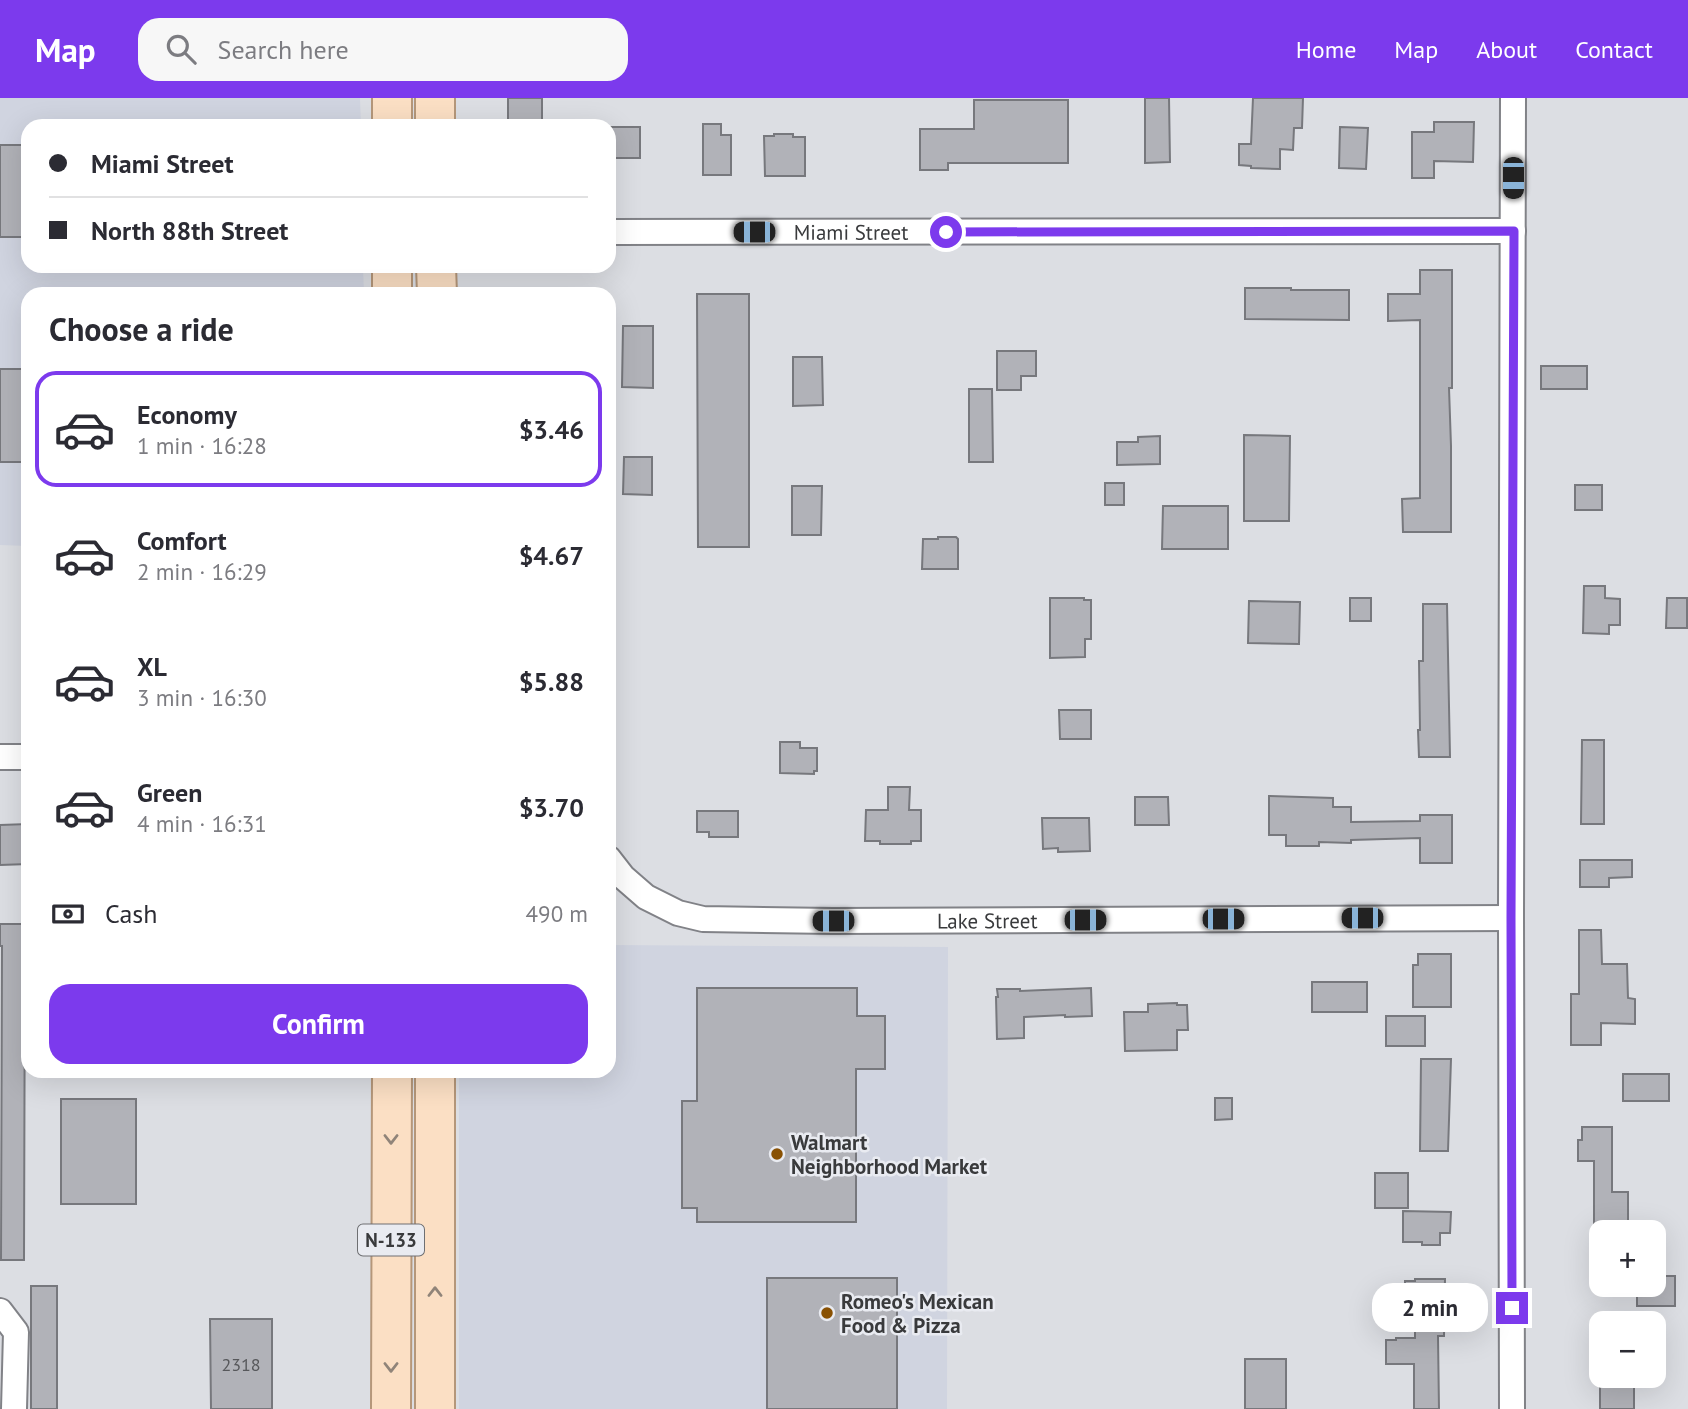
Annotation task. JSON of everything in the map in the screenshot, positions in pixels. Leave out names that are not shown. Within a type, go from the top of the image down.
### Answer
[{"type":"main road","points":[[392,98],[392,119]]},
{"type":"main road","points":[[435,98],[435,119]]},
{"type":"main road","name":"N-133","points":[[391,1409],[392,1078]]},
{"type":"main road","name":"N-133","points":[[435,1078],[435,1409]]},
{"type":"street","points":[[1512,1409],[1513,98]]},
{"type":"street","name":"Miami Street","points":[[616,232],[1514,231]]},
{"type":"street","points":[[0,757],[21,757]]},
{"type":"street","name":"Lake Street","points":[[616,868],[646,897],[678,913],[704,919],[833,921],[1511,918]]},
{"type":"street","points":[[0,1311],[16,1332],[15,1409]]},
{"type":"shaded area","points":[[0,98],[360,98],[361,119],[21,119],[21,273],[363,273],[364,287],[21,287],[21,546],[0,545]]},
{"type":"shaded area","points":[[616,945],[948,947],[947,1409],[459,1409],[459,1078],[616,1078]]},
{"type":"building","points":[[508,98],[542,98],[542,119],[508,119]]},
{"type":"building","points":[[1145,98],[1169,98],[1170,162],[1145,163]]},
{"type":"building","points":[[1253,98],[1303,98],[1302,128],[1294,128],[1293,150],[1280,149],[1280,169],[1239,165],[1239,144],[1251,144]]},
{"type":"building","points":[[974,100],[1068,100],[1068,163],[948,163],[948,170],[920,170],[920,129],[974,129]]},
{"type":"building","points":[[1434,122],[1474,122],[1473,162],[1434,161],[1434,178],[1412,178],[1412,132],[1434,132]]},
{"type":"building","points":[[703,124],[721,124],[721,135],[731,135],[731,175],[703,175]]},
{"type":"building","points":[[616,127],[640,127],[640,158],[616,158]]},
{"type":"building","points":[[1340,127],[1368,128],[1366,169],[1339,168]]},
{"type":"building","points":[[774,134],[805,137],[805,176],[765,176],[764,136]]},
{"type":"building","points":[[0,145],[21,145],[21,237],[0,237]]},
{"type":"building","points":[[1420,270],[1452,270],[1452,388],[1449,388],[1451,532],[1403,532],[1402,499],[1420,498],[1420,320],[1388,321],[1388,294],[1420,294]]},
{"type":"building","points":[[1245,288],[1349,290],[1349,320],[1245,319]]},
{"type":"building","points":[[697,294],[749,294],[749,547],[698,547]]},
{"type":"building","points":[[623,326],[653,326],[653,388],[622,387]]},
{"type":"building","points":[[997,351],[1036,351],[1036,376],[1021,376],[1021,390],[997,390]]},
{"type":"building","points":[[793,357],[822,357],[823,405],[793,406]]},
{"type":"building","points":[[1541,366],[1587,366],[1587,389],[1541,389]]},
{"type":"building","points":[[0,369],[21,369],[21,462],[0,462]]},
{"type":"building","points":[[969,389],[992,389],[993,462],[969,462]]},
{"type":"building","points":[[1244,435],[1290,436],[1289,521],[1244,521]]},
{"type":"building","points":[[1160,436],[1160,464],[1117,465],[1117,442],[1138,442],[1138,437]]},
{"type":"building","points":[[624,457],[652,457],[652,495],[623,494]]},
{"type":"building","points":[[1105,483],[1124,483],[1124,505],[1105,505]]},
{"type":"building","points":[[1575,485],[1602,485],[1602,510],[1575,510]]},
{"type":"building","points":[[792,486],[822,486],[821,535],[792,535]]},
{"type":"building","points":[[1163,506],[1228,506],[1228,549],[1162,549]]},
{"type":"building","points":[[923,539],[958,539],[958,569],[922,569]]},
{"type":"building","points":[[1584,586],[1605,586],[1605,598],[1620,599],[1620,625],[1609,625],[1609,634],[1583,633]]},
{"type":"building","points":[[1050,598],[1091,600],[1091,639],[1085,639],[1085,657],[1050,658]]},
{"type":"building","points":[[1350,598],[1371,598],[1371,621],[1350,621]]},
{"type":"building","points":[[1667,598],[1687,598],[1687,628],[1666,628]]},
{"type":"building","points":[[1249,601],[1300,602],[1299,644],[1248,643]]},
{"type":"building","points":[[1423,604],[1447,604],[1450,757],[1419,757],[1419,661],[1423,661]]},
{"type":"building","points":[[1059,710],[1091,710],[1091,739],[1060,739]]},
{"type":"building","points":[[1582,740],[1604,740],[1604,824],[1581,824]]},
{"type":"building","points":[[780,742],[800,742],[800,748],[817,748],[817,771],[814,771],[814,774],[780,773]]},
{"type":"building","points":[[888,787],[910,787],[909,810],[921,810],[921,841],[911,841],[911,844],[880,844],[880,841],[865,841],[866,810],[888,810]]},
{"type":"building","points":[[1269,796],[1333,798],[1333,807],[1351,807],[1351,822],[1420,821],[1420,815],[1452,815],[1452,863],[1420,863],[1420,838],[1351,840],[1351,843],[1319,842],[1319,846],[1286,846],[1286,835],[1269,835]]},
{"type":"building","points":[[1135,797],[1168,797],[1169,825],[1135,825]]},
{"type":"building","points":[[697,811],[738,811],[738,837],[709,837],[709,832],[697,832]]},
{"type":"building","points":[[1042,818],[1089,818],[1090,851],[1058,852],[1058,848],[1043,849]]},
{"type":"building","points":[[21,824],[21,864],[0,865],[0,825]]},
{"type":"building","points":[[1580,860],[1632,860],[1632,877],[1609,878],[1609,887],[1580,887]]},
{"type":"building","points":[[0,924],[21,924],[21,1078],[25,1078],[24,1260],[1,1260]]},
{"type":"building","points":[[1579,930],[1601,930],[1602,964],[1627,964],[1628,998],[1635,999],[1635,1024],[1601,1023],[1601,1045],[1571,1045],[1571,994],[1579,994]]},
{"type":"building","points":[[1418,954],[1451,954],[1451,1007],[1413,1007],[1413,965],[1418,965]]},
{"type":"building","points":[[1312,982],[1367,982],[1367,1012],[1312,1012]]},
{"type":"building","name":"Walmart Neighborhood Market","points":[[697,988],[857,988],[857,1016],[885,1016],[885,1069],[856,1069],[856,1222],[697,1222],[697,1208],[682,1208],[682,1101],[697,1101]]},
{"type":"building","points":[[1091,988],[1092,1016],[1024,1017],[1024,1038],[997,1039],[997,989],[1020,991]]},
{"type":"building","points":[[1148,1004],[1187,1005],[1188,1030],[1177,1030],[1177,1050],[1125,1051],[1124,1012],[1148,1012]]},
{"type":"building","points":[[1386,1016],[1425,1016],[1425,1046],[1386,1046]]},
{"type":"building","points":[[1421,1059],[1451,1059],[1448,1151],[1420,1151]]},
{"type":"building","points":[[1623,1074],[1669,1074],[1669,1101],[1623,1101]]},
{"type":"building","points":[[1215,1098],[1232,1098],[1232,1119],[1215,1120]]},
{"type":"building","points":[[61,1099],[136,1099],[136,1204],[61,1204]]},
{"type":"building","points":[[1582,1127],[1612,1127],[1612,1192],[1628,1192],[1628,1220],[1594,1220],[1594,1161],[1578,1161],[1578,1140],[1582,1140]]},
{"type":"building","points":[[1375,1173],[1408,1173],[1408,1208],[1375,1208]]},
{"type":"building","points":[[1403,1211],[1451,1212],[1450,1233],[1440,1233],[1440,1245],[1403,1242]]},
{"type":"building","points":[[1666,1276],[1675,1276],[1675,1306],[1637,1306],[1637,1297],[1666,1297]]},
{"type":"building","points":[[767,1278],[897,1278],[897,1409],[767,1409]]},
{"type":"building","points":[[1445,1279],[1444,1336],[1438,1336],[1439,1409],[1414,1409],[1414,1364],[1386,1364],[1386,1340],[1415,1338],[1415,1304],[1405,1304],[1405,1281]]},
{"type":"building","points":[[31,1286],[57,1286],[57,1409],[31,1409]]},
{"type":"building","points":[[210,1319],[272,1319],[272,1409],[211,1409]]},
{"type":"building","points":[[1245,1359],[1286,1359],[1286,1409],[1245,1409]]},
{"type":"building","points":[[1600,1388],[1634,1388],[1634,1409],[1600,1409]]},
{"type":"place","name":"Walmart Neighborhood Market","points":[[777,1154]]},
{"type":"place","name":"Romeo's Mexican Food & Pizza","points":[[827,1313]]},
{"type":"route","points":[[946,232],[1514,231],[1512,1308]]}]
